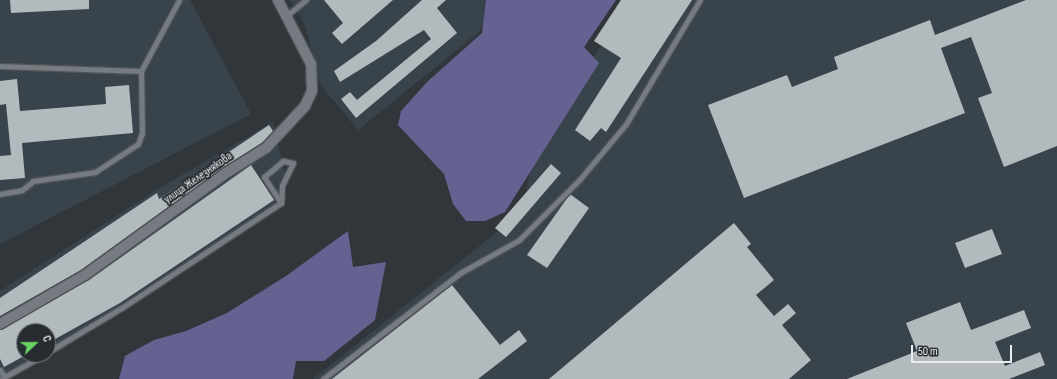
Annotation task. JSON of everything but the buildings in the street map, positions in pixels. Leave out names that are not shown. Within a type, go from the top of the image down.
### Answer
[{"type":"street","name":"улица Железнякова","points":[[0,324],[84,275],[226,173],[266,148],[305,106],[313,79],[311,64],[278,0]]},
{"type":"lane","points":[[0,194],[22,190],[33,181],[95,172],[138,144],[142,132],[141,71],[179,0]]},
{"type":"lane","points":[[286,16],[306,0]]},
{"type":"lane","points":[[323,379],[460,273],[519,240],[580,179],[626,124],[700,0]]},
{"type":"lane","points":[[0,66],[141,71]]},
{"type":"lane","points":[[56,347],[123,307],[280,203],[282,186],[293,163],[283,161],[264,177],[280,203]]},
{"type":"lane","points":[[0,370],[3,378],[29,363]]},
{"type":"shaded area","points":[[0,0],[190,0],[251,114],[0,244]]},
{"type":"shaded area","points":[[290,0],[495,0],[479,32],[358,130],[320,84],[305,25]]},
{"type":"shaded area","points":[[486,0],[616,0],[584,47],[599,63],[505,212],[485,221],[466,221],[453,204],[444,174],[398,125],[401,111],[427,82],[482,33]]},
{"type":"shaded area","points":[[632,0],[1057,0],[1057,379],[313,379],[522,212],[536,143]]},
{"type":"shaded area","points":[[273,122],[285,173],[280,206],[119,313],[56,347],[56,323],[16,323],[16,363],[26,363],[0,377],[0,291],[158,189]]},
{"type":"shaded area","points":[[348,231],[353,267],[386,262],[375,320],[324,361],[296,361],[293,379],[119,379],[125,356],[154,340],[186,331],[227,313],[286,276]]}]
